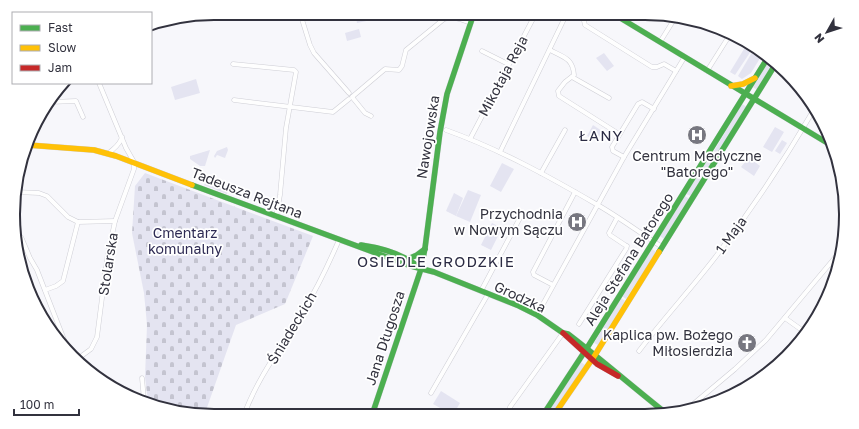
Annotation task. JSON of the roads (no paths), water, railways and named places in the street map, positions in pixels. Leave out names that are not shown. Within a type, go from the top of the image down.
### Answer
[{"type":"street","points":[[302,20],[314,53],[349,93]]},
{"type":"street","points":[[371,116],[365,113],[352,96],[385,70],[399,70],[402,66],[406,50],[443,20]]},
{"type":"street","points":[[461,20],[471,23]]},
{"type":"street","name":"Nawojowska","points":[[421,269],[440,132],[447,94],[472,20]]},
{"type":"street","name":"Mikołaja Reja","points":[[470,139],[532,20]]},
{"type":"street","points":[[500,152],[564,20]]},
{"type":"street","points":[[584,20],[585,25],[652,67],[657,67],[664,64],[676,71]]},
{"type":"street","points":[[624,20],[730,86],[825,141]]},
{"type":"street","points":[[660,42],[672,22]]},
{"type":"street","points":[[707,71],[728,39]]},
{"type":"street","points":[[550,50],[572,63],[574,75],[561,86],[558,91],[559,96],[619,134]]},
{"type":"street","points":[[482,51],[508,64]]},
{"type":"street","points":[[537,316],[624,157],[684,58]]},
{"type":"street","name":"Aleja Stefana Batorego","points":[[547,409],[586,350],[766,62]]},
{"type":"street","points":[[233,64],[294,70],[296,72],[289,107],[280,195],[276,217]]},
{"type":"street","name":"Aleja Stefana Batorego","points":[[558,409],[594,357],[773,68]]},
{"type":"street","points":[[572,77],[609,98]]},
{"type":"street","points":[[730,86],[743,84],[757,77]]},
{"type":"street","points":[[99,84],[134,162]]},
{"type":"street","points":[[234,100],[333,112],[349,98]]},
{"type":"street","points":[[56,102],[76,101],[84,117]]},
{"type":"street","points":[[624,157],[613,150],[612,147],[619,134],[638,104],[642,102],[654,109]]},
{"type":"street","name":"1 Maja","points":[[639,351],[717,255],[779,168],[811,114]]},
{"type":"street","points":[[446,130],[500,152],[541,173],[597,205],[662,247]]},
{"type":"street","points":[[541,173],[565,130]]},
{"type":"street","points":[[109,154],[121,142],[122,137]]},
{"type":"street","name":"Tadeusza Rejtana","points":[[33,145],[79,148],[109,154],[134,162],[276,217],[421,269]]},
{"type":"street","name":"Stolarska","points":[[81,356],[91,349],[97,337],[107,259],[115,221],[134,169],[134,162]]},
{"type":"street","points":[[22,192],[39,193],[47,196],[68,216],[78,222],[115,221]]},
{"type":"street","points":[[553,285],[534,275],[534,272],[575,192]]},
{"type":"street","points":[[481,291],[522,214]]},
{"type":"street","points":[[579,324],[626,249],[627,246],[609,233],[617,218]]},
{"type":"street","points":[[45,290],[56,286],[63,281],[78,222]]},
{"type":"street","points":[[22,239],[37,270],[64,337]]},
{"type":"street","name":"Śniadeckich","points":[[247,409],[255,391],[275,355],[306,307],[320,282],[339,240]]},
{"type":"street","name":"Tadeusza Rejtana","points":[[352,245],[369,246],[408,260],[421,269]]},
{"type":"street","points":[[408,260],[425,248]]},
{"type":"street","points":[[695,402],[735,369],[766,340],[833,260]]},
{"type":"street","name":"Grodzka","points":[[421,269],[434,272],[519,306],[563,333],[568,334],[611,373],[620,377],[660,409]]},
{"type":"street","name":"Jana Długosza","points":[[374,409],[421,269]]},
{"type":"street","points":[[430,393],[488,294]]},
{"type":"street","points":[[785,318],[801,330]]},
{"type":"street","points":[[510,409],[510,406],[563,333]]},
{"type":"street","points":[[142,378],[144,395]]},
{"type":"place","name":"Centrum Medyczne \"Batorego\"","points":[[697,135]]},
{"type":"place","name":"Przychodnia w Nowym Sączu","points":[[577,222]]},
{"type":"place","name":"Kaplica pw. Bożego Miłosierdzia","points":[[747,343]]},
{"type":"district","name":"ŁANY","points":[[601,136]]},
{"type":"district","name":"OSIEDLE GRODZKIE","points":[[436,262]]},
{"type":"park label","name":"Cmentarz komunalny","points":[[185,242]]}]
